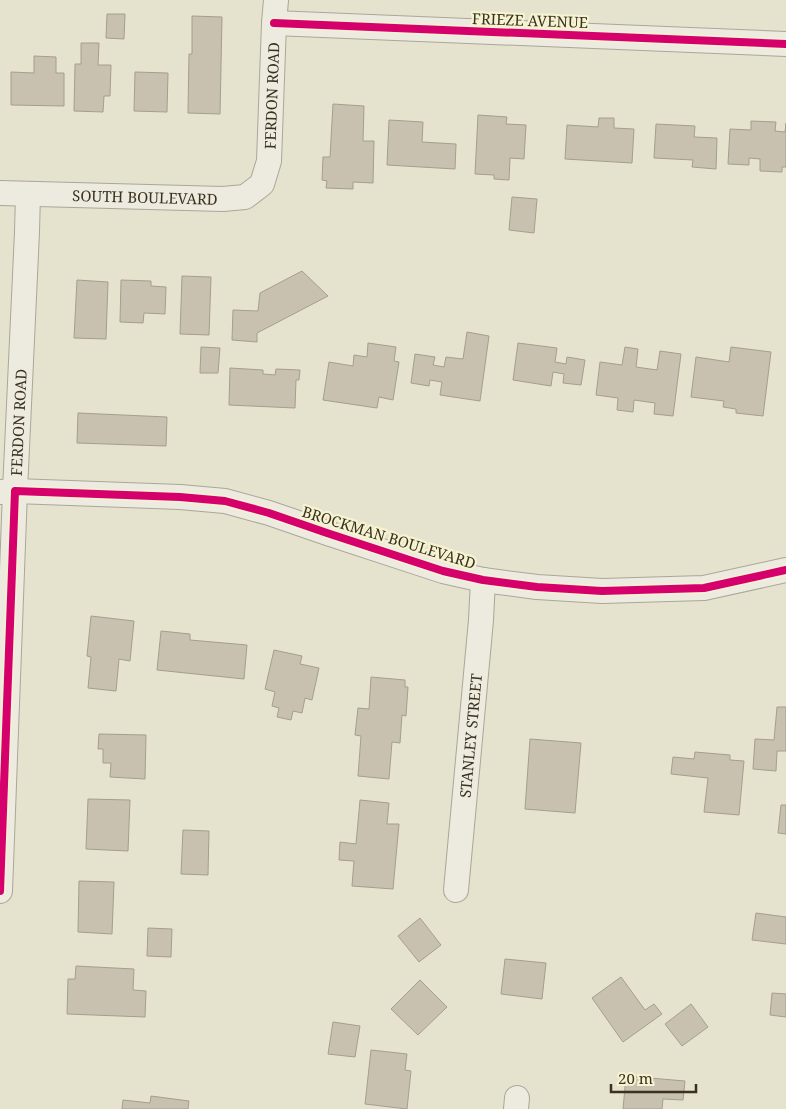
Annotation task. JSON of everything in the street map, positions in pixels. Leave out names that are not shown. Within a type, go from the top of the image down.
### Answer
[{"type":"street","name":"FRIEZE AVENUE","points":[[275,11],[786,44]]},
{"type":"street","name":"FERDON ROAD","points":[[269,161],[275,11]]},
{"type":"street","name":"SOUTH BOULEVARD","points":[[0,193],[223,199],[246,197],[262,184],[269,161]]},
{"type":"street","name":"FERDON ROAD","points":[[0,891],[8,492],[28,232],[28,194]]},
{"type":"street","name":"BROCKMAN BOULEVARD","points":[[8,492],[180,497],[225,501],[269,513],[443,571],[483,580],[537,587],[602,592],[704,588],[786,570]]},
{"type":"street","name":"STANLEY STREET","points":[[456,890],[483,580]]},
{"type":"building","points":[[107,14],[125,14],[124,39],[106,38]]},
{"type":"building","points":[[192,16],[222,17],[220,114],[188,113],[189,54],[192,54]]},
{"type":"building","points":[[81,43],[99,43],[98,65],[111,65],[110,96],[104,96],[103,112],[74,111],[75,64],[81,64]]},
{"type":"building","points":[[34,56],[56,57],[56,73],[64,73],[64,106],[11,105],[11,72],[34,73]]},
{"type":"building","points":[[135,72],[168,73],[167,112],[134,111]]},
{"type":"building","points":[[333,104],[364,106],[363,141],[374,141],[373,183],[353,182],[353,189],[326,188],[327,181],[322,180],[323,157],[330,157]]},
{"type":"building","points":[[478,115],[507,117],[506,124],[526,125],[524,159],[510,158],[509,180],[494,179],[494,175],[475,174]]},
{"type":"building","points":[[599,118],[614,118],[614,128],[634,129],[632,163],[565,159],[567,125],[598,127]]},
{"type":"building","points":[[389,120],[423,122],[422,142],[456,144],[455,169],[387,165]]},
{"type":"building","points":[[751,121],[776,122],[775,131],[785,132],[786,123],[786,167],[782,167],[782,172],[760,171],[760,159],[749,158],[749,165],[728,164],[730,129],[751,130]]},
{"type":"building","points":[[656,124],[695,126],[694,137],[717,138],[716,169],[692,167],[693,160],[654,158]]},
{"type":"building","points":[[512,197],[537,199],[534,233],[509,230]]},
{"type":"building","points":[[302,271],[328,296],[257,333],[257,342],[232,340],[233,310],[258,311],[260,293]]},
{"type":"building","points":[[182,276],[211,277],[209,335],[180,334]]},
{"type":"building","points":[[77,280],[108,282],[106,339],[74,338]]},
{"type":"building","points":[[121,280],[151,281],[151,286],[166,287],[165,314],[144,313],[143,323],[120,322]]},
{"type":"building","points":[[467,332],[489,336],[480,401],[440,395],[442,382],[430,380],[429,386],[411,383],[415,354],[435,357],[433,365],[444,367],[446,357],[463,359]]},
{"type":"building","points":[[368,343],[396,347],[394,361],[399,362],[393,400],[379,397],[377,408],[323,400],[329,362],[353,366],[354,355],[367,357]]},
{"type":"building","points":[[518,343],[557,348],[555,362],[566,364],[567,357],[585,360],[581,385],[563,383],[564,374],[553,372],[551,386],[513,380]]},
{"type":"building","points":[[201,347],[220,348],[218,373],[200,373]]},
{"type":"building","points":[[625,347],[638,349],[636,367],[657,370],[660,351],[681,354],[673,416],[654,414],[655,403],[634,400],[633,412],[617,410],[618,398],[596,395],[600,362],[622,365]]},
{"type":"building","points":[[731,347],[771,352],[763,416],[736,413],[736,409],[723,407],[724,401],[691,397],[696,357],[729,362]]},
{"type":"building","points":[[230,368],[263,370],[263,374],[275,375],[276,369],[300,370],[299,380],[296,380],[295,408],[229,405]]},
{"type":"building","points":[[78,413],[167,417],[166,446],[77,443]]},
{"type":"building","points":[[91,616],[134,621],[130,661],[119,659],[116,691],[88,688],[91,657],[87,656]]},
{"type":"building","points":[[161,631],[190,634],[190,640],[247,645],[244,679],[157,670]]},
{"type":"building","points":[[274,650],[302,656],[300,664],[319,668],[312,700],[305,698],[302,713],[293,711],[291,720],[277,717],[279,708],[272,706],[275,692],[265,689]]},
{"type":"building","points":[[371,677],[405,680],[405,687],[408,687],[406,716],[402,715],[400,743],[392,742],[389,779],[358,776],[361,736],[355,735],[358,708],[369,709]]},
{"type":"building","points":[[777,707],[786,707],[786,751],[777,751],[776,771],[753,769],[755,739],[774,740]]},
{"type":"building","points":[[99,734],[146,735],[145,779],[110,777],[111,763],[103,763],[103,749],[98,749]]},
{"type":"building","points":[[530,739],[581,743],[575,813],[525,809]]},
{"type":"building","points":[[695,752],[730,755],[730,760],[744,761],[739,815],[704,812],[708,778],[671,774],[673,757],[694,759]]},
{"type":"building","points":[[88,799],[130,800],[128,851],[86,849]]},
{"type":"building","points":[[360,800],[389,803],[387,824],[399,824],[393,889],[352,886],[354,861],[339,860],[340,842],[356,844]]},
{"type":"building","points":[[781,805],[786,805],[786,834],[778,833]]},
{"type":"building","points":[[183,830],[209,831],[208,875],[181,874]]},
{"type":"building","points":[[79,881],[114,882],[112,934],[78,932]]},
{"type":"building","points":[[756,913],[786,917],[786,944],[752,940]]},
{"type":"building","points":[[420,918],[441,945],[419,962],[398,936]]},
{"type":"building","points":[[148,928],[172,929],[171,957],[147,956]]},
{"type":"building","points":[[505,959],[546,963],[542,999],[501,994]]},
{"type":"building","points":[[76,966],[134,969],[133,990],[146,991],[145,1017],[67,1014],[68,979],[75,979]]},
{"type":"building","points":[[621,977],[645,1010],[654,1004],[662,1014],[623,1042],[592,998]]},
{"type":"building","points":[[420,980],[447,1007],[418,1035],[391,1009]]},
{"type":"building","points":[[772,993],[786,994],[786,1017],[770,1015]]},
{"type":"building","points":[[691,1004],[708,1027],[682,1046],[665,1024]]},
{"type":"building","points":[[333,1022],[360,1026],[355,1057],[328,1054]]},
{"type":"building","points":[[371,1050],[407,1054],[405,1070],[411,1071],[407,1109],[365,1104]]},
{"type":"building","points":[[626,1076],[685,1081],[683,1100],[663,1099],[662,1109],[623,1109]]},
{"type":"building","points":[[151,1096],[189,1101],[188,1109],[122,1109],[123,1100],[150,1103]]},
{"type":"cycle path","points":[[274,23],[786,44]]},
{"type":"cycle path","points":[[0,891],[15,491],[180,497],[225,501],[269,513],[443,571],[483,580],[537,587],[602,591],[704,588],[786,570]]}]
